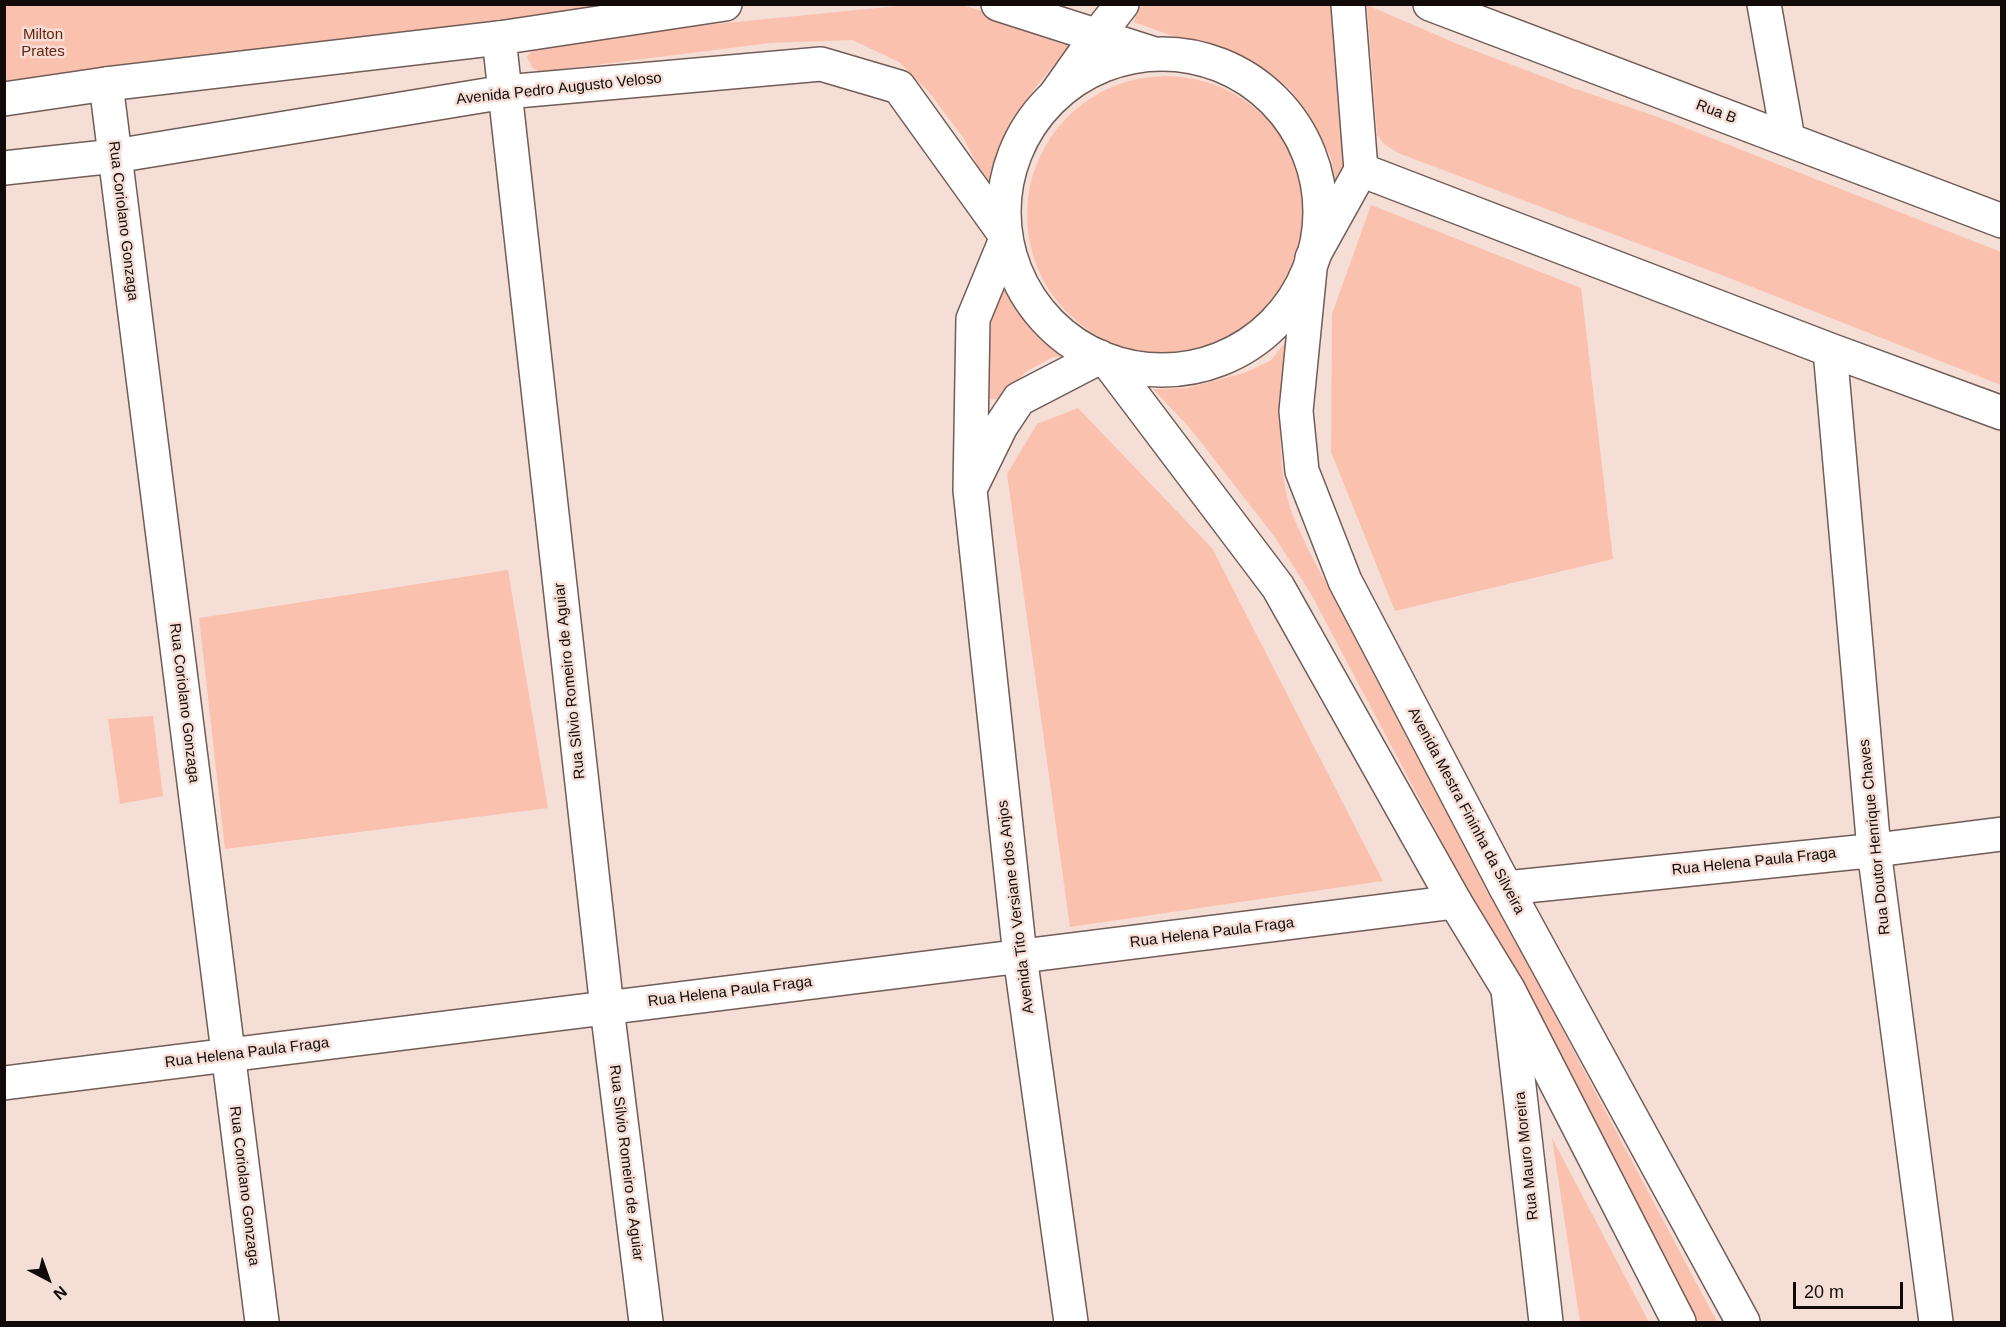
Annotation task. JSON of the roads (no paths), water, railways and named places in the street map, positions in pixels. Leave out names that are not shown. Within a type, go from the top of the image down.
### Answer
[{"type":"street","points":[[4,99],[106,84],[499,38],[725,4]]},
{"type":"street","points":[[998,4],[1151,53],[1204,58],[1252,81],[1290,117],[1314,165],[1321,218],[1311,263]]},
{"type":"street","points":[[1122,4],[1056,94],[1024,133],[1006,182],[1005,236],[1016,274],[1038,312],[1069,342],[1104,360],[1156,370],[1204,365],[1249,344],[1285,311],[1361,170],[1348,4]]},
{"type":"street","name":"Rua B","points":[[1430,4],[2001,221]]},
{"type":"street","points":[[1764,4],[1788,139]]},
{"type":"street","name":"Rua Sílvio Romeiro de Aguiar","points":[[499,38],[607,1008],[646,1323]]},
{"type":"street","points":[[1056,94],[1100,65],[1151,53]]},
{"type":"street","name":"Avenida Pedro Augusto Veloso","points":[[4,168],[115,156],[505,92],[821,64],[898,87],[1005,236]]},
{"type":"street","name":"Rua Coriolano Gonzaga","points":[[106,84],[262,1323]]},
{"type":"street","points":[[1361,170],[1830,350],[2001,413]]},
{"type":"street","name":"Avenida Tito Versiane dos Anjos","points":[[1005,236],[974,319],[970,490],[1020,956],[1071,1323]]},
{"type":"street","name":"Avenida Mestra Fininha da Silveira","points":[[1311,263],[1296,411],[1302,471],[1345,581],[1506,888],[1743,1323]]},
{"type":"street","name":"Rua Doutor Henrique Chaves","points":[[1830,350],[1874,850],[1936,1323]]},
{"type":"street","points":[[970,490],[1001,426],[1019,399],[1104,360]]},
{"type":"street","points":[[1104,360],[1278,587],[1455,902],[1508,989],[1679,1323]]},
{"type":"street","name":"Rua Helena Paula Fraga","points":[[1506,888],[1874,850],[2001,834]]},
{"type":"street","name":"Rua Helena Paula Fraga","points":[[4,1083],[1455,902]]},
{"type":"street","name":"Rua Mauro Moreira","points":[[1508,989],[1546,1323]]},
{"type":"park label","name":"Milton Prates","points":[[43,44]]}]
